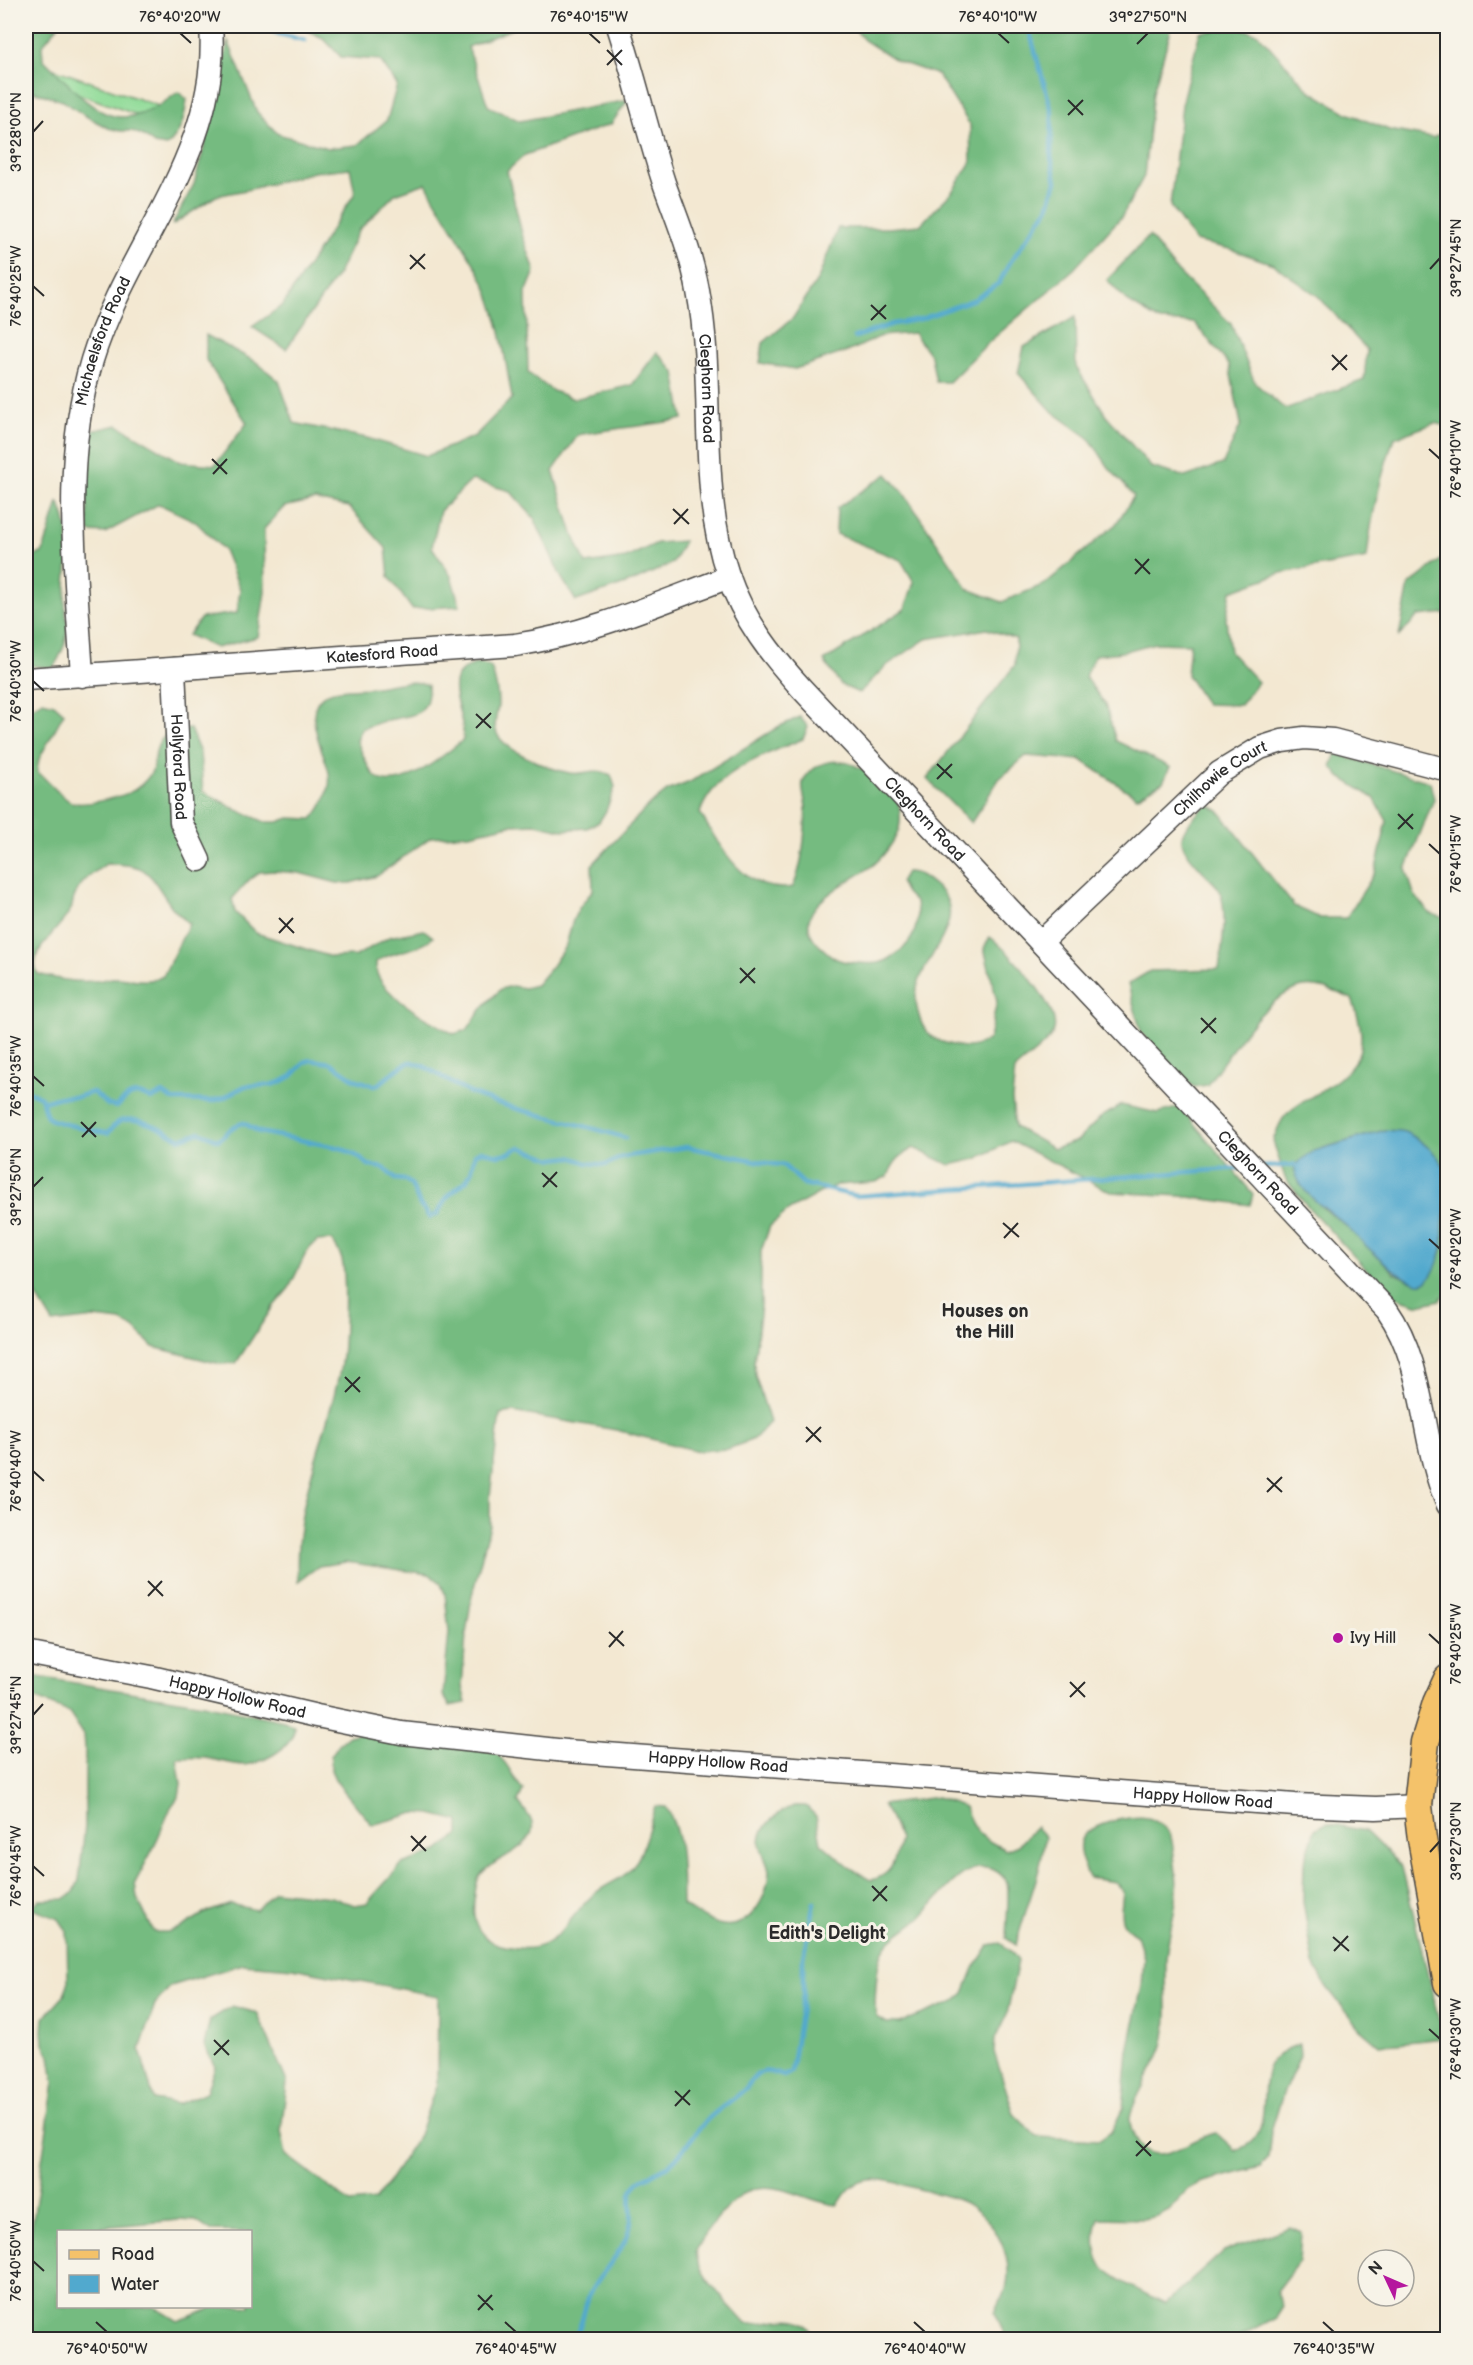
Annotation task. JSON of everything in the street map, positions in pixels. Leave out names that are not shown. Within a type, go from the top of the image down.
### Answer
[{"type":"main road","points":[[1448,1679],[1437,1703],[1425,1742],[1418,1806],[1448,1983]]},
{"type":"street","name":"Michaelsford Road","points":[[82,676],[72,481],[82,396],[107,320],[126,276],[173,191],[195,140],[203,116],[208,86],[211,26]]},
{"type":"street","name":"Cleghorn Road","points":[[618,26],[664,183],[690,251],[699,292],[712,488],[717,528],[729,577],[756,630],[778,663],[1388,1310],[1399,1326],[1414,1369],[1432,1459],[1439,1486],[1448,1505]]},
{"type":"street","name":"Katesford Road","points":[[26,680],[515,645],[554,639],[729,577]]},
{"type":"street","name":"Hollyford Road","points":[[174,669],[181,822],[199,860]]},
{"type":"street","name":"Chilhowie Court","points":[[1041,942],[1219,773],[1260,748],[1282,741],[1304,738],[1333,740],[1448,770]]},
{"type":"street","name":"Happy Hollow Road","points":[[26,1653],[151,1677],[317,1716],[453,1739],[566,1751],[1294,1806],[1418,1806]]},
{"type":"green space","points":[[26,26],[58,26],[42,46],[43,59],[75,91],[104,113],[119,117],[136,115],[155,107],[178,92],[187,99],[183,119],[176,136],[167,146],[154,144],[144,136],[132,131],[108,128],[63,101],[26,89]]},
{"type":"green space","points":[[298,26],[519,26],[468,47],[488,106],[520,121],[628,100],[611,124],[525,155],[507,171],[522,234],[535,271],[526,293],[528,373],[553,391],[574,399],[632,385],[657,352],[675,372],[683,419],[578,435],[553,471],[573,534],[586,564],[626,558],[657,543],[684,541],[673,563],[634,581],[576,601],[561,577],[534,518],[510,491],[472,480],[440,511],[432,547],[451,576],[460,606],[412,609],[389,577],[386,548],[349,507],[315,500],[284,507],[264,529],[265,592],[258,637],[216,648],[188,635],[201,618],[237,613],[240,589],[224,550],[195,521],[159,504],[105,533],[89,532],[86,482],[91,431],[118,425],[181,462],[215,465],[247,423],[206,360],[206,335],[256,362],[279,381],[294,423],[367,438],[427,456],[475,436],[512,398],[501,337],[488,292],[426,183],[395,194],[359,230],[337,276],[286,349],[252,327],[283,305],[355,193],[350,168],[314,172],[216,196],[172,225],[194,184],[215,108],[228,41],[257,112],[278,134],[328,148],[357,145],[387,120],[397,85],[380,60],[341,57],[323,38]]},
{"type":"green space","points":[[852,26],[1172,26],[1153,92],[1144,176],[1122,216],[1074,269],[989,342],[949,382],[936,382],[931,356],[914,333],[881,336],[854,349],[795,369],[760,363],[763,343],[793,318],[818,279],[838,228],[888,228],[920,225],[952,192],[971,162],[970,125],[938,75],[897,61],[864,40]]},
{"type":"green space","points":[[1240,28],[1258,34],[1309,90],[1345,112],[1389,130],[1433,138],[1447,129],[1447,426],[1435,423],[1394,438],[1377,497],[1367,558],[1281,573],[1231,591],[1226,619],[1230,652],[1258,682],[1240,705],[1206,704],[1187,675],[1190,644],[1155,643],[1122,652],[1095,655],[1085,677],[1105,704],[1116,741],[1170,767],[1163,782],[1137,797],[1081,760],[1026,756],[999,779],[971,823],[927,779],[1015,665],[1016,639],[987,629],[926,639],[886,666],[859,693],[841,685],[824,661],[905,609],[914,582],[901,560],[836,534],[837,508],[887,474],[903,492],[968,589],[1002,602],[1045,584],[1116,524],[1134,496],[1110,469],[1089,438],[1053,412],[1018,373],[1024,347],[1075,317],[1076,367],[1106,415],[1151,467],[1185,477],[1223,464],[1241,424],[1229,365],[1195,323],[1160,321],[1127,301],[1107,280],[1149,236],[1175,269],[1231,324],[1255,383],[1285,409],[1364,380],[1367,350],[1319,297],[1273,264],[1230,249],[1195,241],[1170,206],[1183,97],[1200,32]]},
{"type":"green space","points":[[26,59],[184,115],[179,130],[26,75]]},
{"type":"green space","points":[[58,502],[63,513],[68,538],[66,639],[53,668],[26,665],[26,561],[43,552]]},
{"type":"green space","points":[[1447,555],[1447,613],[1418,616],[1399,636],[1409,585]]},
{"type":"green space","points":[[479,663],[491,667],[498,699],[495,728],[507,745],[528,758],[562,771],[576,774],[599,771],[611,775],[615,787],[599,822],[587,828],[562,830],[536,824],[510,825],[469,834],[431,837],[377,876],[350,883],[337,883],[299,873],[260,872],[249,880],[232,899],[235,912],[256,933],[331,957],[356,956],[389,937],[424,930],[433,937],[420,946],[376,962],[378,976],[391,993],[423,1017],[454,1034],[467,1030],[483,1007],[501,989],[536,985],[552,966],[566,945],[579,908],[593,890],[592,865],[647,807],[667,791],[690,782],[778,727],[800,717],[808,727],[803,739],[757,758],[729,775],[707,798],[700,813],[736,866],[748,877],[761,884],[776,888],[793,887],[799,869],[804,839],[806,809],[803,782],[805,778],[815,768],[837,761],[869,773],[897,793],[900,814],[899,829],[883,856],[862,873],[837,888],[815,908],[809,919],[810,931],[818,944],[832,956],[844,961],[875,963],[885,961],[897,954],[913,936],[917,921],[916,903],[906,893],[900,882],[906,872],[921,876],[934,885],[946,898],[949,911],[942,939],[925,968],[916,996],[920,1019],[927,1031],[941,1042],[963,1047],[978,1045],[989,1039],[997,1001],[984,948],[990,937],[1031,980],[1054,1020],[1052,1035],[1015,1069],[1012,1099],[1015,1127],[1054,1149],[1077,1141],[1100,1118],[1121,1105],[1158,1113],[1180,1107],[1253,1194],[1250,1205],[1181,1196],[1111,1192],[1011,1141],[976,1159],[950,1165],[914,1148],[898,1159],[888,1176],[876,1182],[837,1185],[789,1210],[770,1226],[761,1251],[761,1306],[754,1362],[755,1375],[770,1422],[754,1439],[728,1449],[698,1451],[616,1430],[512,1412],[500,1414],[490,1496],[490,1526],[472,1595],[466,1634],[462,1687],[466,1703],[450,1706],[443,1695],[449,1632],[445,1594],[440,1582],[429,1574],[346,1562],[319,1566],[298,1581],[300,1527],[305,1500],[334,1396],[341,1360],[344,1269],[340,1254],[331,1240],[317,1241],[307,1251],[289,1288],[272,1308],[236,1363],[221,1364],[153,1347],[134,1328],[121,1321],[94,1318],[53,1323],[36,1295],[26,1270],[26,717],[32,707],[43,701],[54,704],[64,713],[39,759],[37,771],[71,802],[94,802],[132,791],[141,785],[151,773],[156,750],[162,739],[170,733],[190,729],[200,753],[203,791],[265,822],[278,822],[289,818],[312,819],[325,798],[330,779],[314,719],[315,708],[319,700],[332,691],[343,689],[369,688],[407,682],[428,685],[426,703],[418,712],[361,729],[357,741],[371,771],[383,781],[395,781],[420,771],[463,740],[455,685],[458,676],[465,669]],"holes":[[[106,864],[139,868],[151,877],[173,909],[189,924],[163,976],[150,980],[112,978],[79,981],[38,974],[35,966],[36,958],[46,941],[66,918],[79,887]]]},
{"type":"green space","points":[[1337,754],[1430,782],[1434,799],[1406,869],[1414,894],[1429,913],[1447,919],[1448,1291],[1440,1300],[1419,1305],[1390,1295],[1308,1207],[1285,1178],[1273,1141],[1281,1122],[1288,1113],[1343,1075],[1358,1056],[1361,1032],[1352,999],[1309,986],[1289,992],[1261,1014],[1207,1085],[1194,1087],[1175,1071],[1141,1032],[1128,984],[1150,971],[1219,969],[1224,919],[1220,891],[1190,856],[1182,841],[1187,826],[1207,804],[1219,811],[1294,906],[1320,918],[1346,918],[1375,873],[1387,821],[1374,798],[1340,777],[1331,766]],"holes":[[[1385,1130],[1447,1185],[1442,1227],[1443,1248],[1435,1268],[1422,1283],[1406,1279],[1395,1273],[1308,1193],[1295,1172],[1314,1151]]]},
{"type":"green space","points":[[26,1675],[203,1704],[284,1721],[295,1727],[285,1746],[273,1755],[254,1763],[239,1765],[205,1758],[177,1758],[181,1784],[179,1796],[171,1807],[135,1883],[137,1898],[154,1932],[167,1932],[180,1928],[205,1913],[231,1904],[256,1910],[274,1891],[331,1897],[355,1905],[367,1903],[402,1864],[438,1851],[459,1834],[459,1821],[431,1814],[415,1813],[372,1825],[336,1781],[331,1770],[331,1756],[339,1744],[349,1736],[376,1729],[494,1752],[523,1790],[518,1801],[531,1820],[530,1836],[517,1849],[482,1873],[477,1881],[473,1910],[477,1926],[482,1934],[505,1946],[536,1947],[547,1943],[557,1936],[593,1895],[627,1873],[636,1862],[642,1849],[655,1806],[666,1807],[676,1830],[681,1867],[682,1905],[713,1922],[729,1925],[747,1918],[765,1893],[769,1873],[760,1846],[761,1836],[771,1820],[794,1806],[806,1806],[816,1816],[821,1843],[849,1867],[871,1880],[879,1878],[892,1866],[900,1840],[882,1805],[937,1797],[965,1807],[975,1829],[1006,1850],[1018,1845],[1036,1827],[1045,1837],[1043,1851],[1016,1945],[1006,1938],[1008,1887],[1006,1881],[994,1870],[973,1869],[954,1881],[922,1916],[885,1947],[878,1967],[875,2003],[876,2017],[887,2023],[900,2023],[953,2002],[964,1993],[974,1968],[989,1945],[1000,1943],[1011,1951],[1018,1961],[1007,2014],[995,2039],[994,2052],[1014,2114],[1037,2137],[1100,2140],[1111,2132],[1123,2108],[1128,2051],[1142,1986],[1144,1958],[1137,1935],[1130,1931],[1121,1917],[1123,1892],[1115,1882],[1089,1878],[1081,1856],[1080,1843],[1090,1831],[1109,1822],[1141,1817],[1154,1820],[1170,1834],[1174,1852],[1177,1897],[1167,1951],[1167,2022],[1164,2042],[1130,2117],[1137,2142],[1144,2150],[1156,2154],[1173,2151],[1199,2138],[1216,2133],[1235,2150],[1248,2145],[1256,2137],[1261,2126],[1269,2066],[1282,2052],[1299,2044],[1300,2056],[1283,2094],[1271,2132],[1268,2158],[1260,2167],[1200,2183],[1189,2189],[1169,2210],[1157,2216],[1143,2219],[1099,2218],[1095,2237],[1096,2251],[1100,2263],[1115,2277],[1166,2303],[1224,2251],[1290,2227],[1301,2232],[1299,2261],[1276,2291],[1283,2307],[1276,2318],[1236,2339],[1007,2339],[995,2313],[1006,2288],[1008,2265],[1001,2243],[989,2223],[972,2207],[952,2197],[893,2182],[871,2180],[853,2186],[838,2205],[777,2188],[752,2189],[737,2198],[724,2211],[704,2235],[697,2249],[700,2267],[706,2278],[746,2324],[795,2320],[802,2322],[809,2329],[814,2339],[26,2340],[26,2265],[54,2082],[50,2056],[44,2044],[44,2018],[63,1997],[68,1984],[67,1931],[59,1919],[30,1908],[39,1900],[64,1899],[74,1892],[79,1880],[85,1826],[85,1748],[84,1735],[69,1712],[26,1695]],"holes":[[[243,1964],[293,1968],[438,1996],[437,2083],[419,2135],[376,2200],[350,2203],[286,2155],[281,2131],[287,2082],[257,2013],[232,2006],[210,2020],[204,2045],[215,2067],[206,2092],[178,2104],[154,2100],[140,2050],[155,2004],[171,1986]]]},
{"type":"green space","points":[[1327,1823],[1365,1831],[1402,1867],[1443,2038],[1379,2045],[1359,2028],[1326,1986],[1314,1964],[1303,1902],[1304,1864],[1315,1829]]},
{"type":"water","points":[[1385,1130],[1405,1132],[1424,1144],[1440,1160],[1448,1178],[1442,1249],[1432,1274],[1426,1282],[1414,1282],[1393,1270],[1314,1200],[1300,1184],[1296,1175],[1294,1165],[1314,1151]]},
{"type":"waterway","points":[[261,26],[279,34],[305,40]]},
{"type":"waterway","points":[[855,337],[893,324],[921,319],[975,299],[999,283],[1009,264],[1048,208],[1056,182],[1051,157],[1052,112],[1028,26]]},
{"type":"waterway","points":[[43,1102],[93,1092],[108,1105],[117,1107],[129,1096],[137,1094],[151,1099],[163,1093],[173,1100],[212,1101],[223,1098],[245,1086],[271,1085],[281,1082],[292,1076],[305,1062],[311,1060],[331,1063],[354,1079],[375,1086],[401,1066],[411,1062],[419,1064],[465,1090],[492,1101],[625,1138]]},
{"type":"waterway","points":[[26,1090],[41,1097],[45,1112],[50,1119],[97,1131],[108,1133],[118,1122],[137,1120],[153,1125],[180,1139],[200,1132],[218,1140],[233,1128],[244,1123],[259,1132],[341,1148],[370,1166],[384,1168],[395,1179],[405,1180],[411,1184],[420,1205],[430,1217],[437,1214],[448,1196],[466,1181],[471,1173],[475,1154],[481,1151],[498,1155],[509,1153],[520,1147],[553,1159],[571,1157],[587,1163],[606,1165],[622,1157],[687,1147],[783,1165],[804,1184],[856,1196],[1243,1168]]},
{"type":"waterway","points":[[1263,1167],[1294,1165]]},
{"type":"waterway","points":[[573,2340],[592,2289],[629,2232],[631,2195],[636,2185],[672,2162],[707,2120],[746,2088],[757,2075],[762,2072],[773,2072],[784,2076],[791,2072],[803,1995],[803,1957],[814,1902]]},
{"type":"place","name":"Ivy Hill","points":[[1338,1638]]},
{"type":"district","name":"Houses on the Hill","points":[[985,1321]]},
{"type":"district","name":"Edith's Delight","points":[[827,1933]]}]
